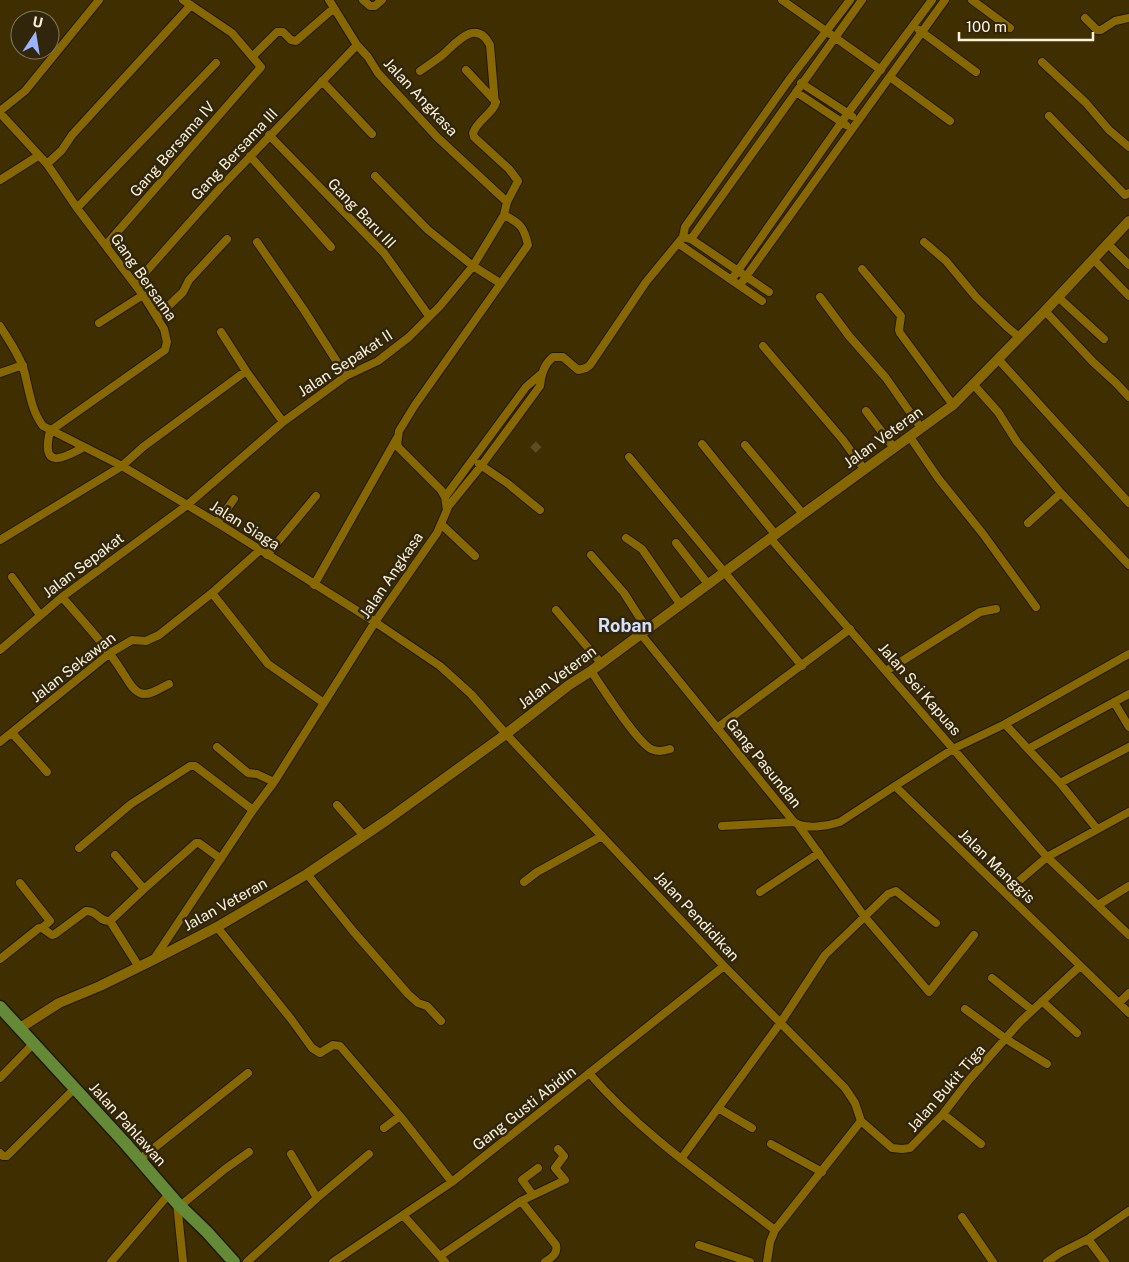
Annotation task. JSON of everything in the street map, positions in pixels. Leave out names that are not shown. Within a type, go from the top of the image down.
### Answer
[{"type":"main road","name":"Jalan Pahlawan","points":[[0,1007],[234,1262]]},
{"type":"street","points":[[0,112],[25,91],[99,0]]},
{"type":"street","points":[[183,0],[232,33],[253,56],[277,32],[283,32],[291,40],[296,41],[331,2]]},
{"type":"street","points":[[363,0],[370,6],[375,6],[382,0]]},
{"type":"street","points":[[782,0],[881,70]]},
{"type":"street","points":[[684,240],[685,228],[789,80],[850,0]]},
{"type":"street","points":[[447,508],[481,466],[540,386],[547,361],[553,356],[563,357],[578,370],[590,365],[646,282],[684,240],[862,0]]},
{"type":"street","points":[[732,279],[848,113],[932,0]]},
{"type":"street","points":[[740,285],[945,0]]},
{"type":"street","points":[[972,0],[1010,28]]},
{"type":"street","name":"Jalan Angkasa","points":[[331,2],[357,45],[368,57],[378,74],[437,137],[507,202]]},
{"type":"street","points":[[47,164],[62,150],[72,135],[192,5]]},
{"type":"street","points":[[1085,18],[1097,30],[1101,30],[1115,20],[1129,18]]},
{"type":"street","points":[[913,26],[976,72]]},
{"type":"street","points":[[420,71],[440,57],[464,35],[480,35],[486,38],[491,49],[496,102]]},
{"type":"street","name":"Gang Bersama III","points":[[135,284],[250,156],[357,45]]},
{"type":"street","name":"Gang Bersama IV","points":[[106,245],[259,71],[261,67],[253,56]]},
{"type":"street","points":[[1042,62],[1086,103],[1109,130],[1129,147]]},
{"type":"street","points":[[77,208],[216,63]]},
{"type":"street","points":[[466,70],[475,82],[496,102]]},
{"type":"street","points":[[890,77],[950,121]]},
{"type":"street","points":[[789,80],[851,129]]},
{"type":"street","points":[[322,81],[372,134]]},
{"type":"street","points":[[799,87],[858,120]]},
{"type":"street","name":"Jalan Sepakat II","points":[[186,506],[283,422],[346,376],[378,362],[409,337],[446,299],[472,266],[504,215],[507,202],[518,181],[509,169],[474,137],[473,133],[477,125],[492,110],[496,102]]},
{"type":"street","name":"Gang Bersama","points":[[0,112],[47,164],[77,208],[143,295],[167,336],[165,350],[50,430]]},
{"type":"street","points":[[1049,116],[1125,195],[1129,193]]},
{"type":"street","name":"Gang Baru III","points":[[269,136],[384,253],[430,316]]},
{"type":"street","points":[[0,180],[38,156]]},
{"type":"street","points":[[250,156],[331,248]]},
{"type":"street","points":[[375,176],[428,230],[472,266],[500,283]]},
{"type":"street","points":[[447,508],[445,497],[441,490],[396,445],[399,431],[415,405],[528,245],[522,228],[516,221],[504,215]]},
{"type":"street","name":"Jalan Veteran","points":[[20,1028],[59,1003],[100,986],[217,927],[307,874],[364,836],[506,734],[569,685],[591,671],[864,469],[954,406],[1129,222]]},
{"type":"street","points":[[157,317],[178,298],[189,280],[227,239]]},
{"type":"street","points":[[684,240],[738,270],[768,292]]},
{"type":"street","points":[[684,240],[762,301]]},
{"type":"street","points":[[257,242],[304,310],[346,376]]},
{"type":"street","points":[[924,242],[946,261],[976,298],[1019,336]]},
{"type":"street","points":[[1108,244],[1129,265]]},
{"type":"street","points":[[1093,258],[1129,296]]},
{"type":"street","points":[[862,270],[901,316],[900,333],[954,406]]},
{"type":"street","points":[[99,323],[143,295]]},
{"type":"street","points":[[820,297],[849,336],[886,378],[921,428]]},
{"type":"street","points":[[1058,297],[1104,339]]},
{"type":"street","points":[[1045,311],[1129,397]]},
{"type":"street","name":"Jalan Siaga","points":[[0,326],[23,365],[36,414],[44,426],[122,466],[375,622],[440,666],[471,694],[506,734]]},
{"type":"street","points":[[221,332],[246,371],[283,422]]},
{"type":"street","points":[[763,346],[843,440],[864,469]]},
{"type":"street","points":[[998,359],[1129,503]]},
{"type":"street","points":[[0,373],[23,365]]},
{"type":"street","points":[[0,540],[122,466],[143,447],[246,371]]},
{"type":"street","points":[[445,497],[526,387],[542,374]]},
{"type":"street","points":[[973,384],[998,412],[1017,442],[1061,493],[1129,565]]},
{"type":"street","points":[[866,411],[894,448]]},
{"type":"street","points":[[50,430],[49,449],[52,458],[60,459],[84,448]]},
{"type":"street","points":[[314,585],[398,437]]},
{"type":"street","points":[[910,437],[938,478],[983,534],[1036,607]]},
{"type":"street","name":"Jalan Sei Kapuas","points":[[702,444],[773,536],[953,749],[1047,857],[1129,935]]},
{"type":"street","points":[[746,445],[803,514]]},
{"type":"street","points":[[629,456],[802,666]]},
{"type":"street","points":[[473,460],[540,510]]},
{"type":"street","points":[[1028,523],[1061,493]]},
{"type":"street","name":"Jalan Sekawan","points":[[0,742],[110,653],[132,640],[151,640],[264,553],[316,496]]},
{"type":"street","points":[[217,523],[234,499]]},
{"type":"street","name":"Jalan Sepakat","points":[[0,650],[62,597],[186,506]]},
{"type":"street","name":"Jalan Angkasa","points":[[153,960],[253,810],[274,782],[375,622],[441,524],[447,508]]},
{"type":"street","points":[[441,524],[475,556]]},
{"type":"street","points":[[626,538],[642,549],[680,604]]},
{"type":"street","points":[[676,543],[708,584]]},
{"type":"street","name":"Gang Pasundan","points":[[591,555],[624,593],[644,631],[717,728],[797,824],[823,825],[840,822],[895,786]]},
{"type":"street","points":[[12,577],[40,615]]},
{"type":"street","points":[[212,593],[268,664],[324,703]]},
{"type":"street","points":[[62,597],[110,653],[138,693],[148,693],[169,684]]},
{"type":"street","points":[[886,670],[980,612],[996,609]]},
{"type":"street","points":[[556,610],[601,663]]},
{"type":"street","points":[[717,728],[850,629]]},
{"type":"street","points":[[895,786],[953,749],[1005,724],[1129,654]]},
{"type":"street","points":[[591,671],[615,706],[646,745],[657,750],[670,750]]},
{"type":"street","points":[[1028,749],[1129,694]]},
{"type":"street","points":[[1114,702],[1129,727]]},
{"type":"street","points":[[1005,724],[1060,783],[1097,829]]},
{"type":"street","points":[[12,733],[47,772]]},
{"type":"street","name":"Jalan Pendidikan","points":[[506,734],[724,966],[845,1088],[854,1103],[861,1121]]},
{"type":"street","points":[[217,747],[248,773],[257,774],[274,782]]},
{"type":"street","points":[[1060,783],[1129,747]]},
{"type":"street","points":[[79,848],[131,804],[190,766],[195,766],[253,810]]},
{"type":"street","name":"Jalan Manggis","points":[[895,786],[1129,1013]]},
{"type":"street","points":[[337,806],[364,836]]},
{"type":"street","points":[[1006,893],[1047,857],[1129,812]]},
{"type":"street","points":[[722,826],[797,824],[864,916],[929,992],[974,936]]},
{"type":"street","points":[[524,882],[602,836]]},
{"type":"street","points":[[42,928],[52,935],[55,934],[89,910],[94,912],[103,921],[110,921],[196,843],[221,859]]},
{"type":"street","points":[[760,892],[819,853]]},
{"type":"street","points":[[115,855],[144,889]]},
{"type":"street","points":[[307,874],[412,999],[427,1006],[441,1022]]},
{"type":"street","points":[[0,958],[50,921],[20,883]]},
{"type":"street","points":[[1098,905],[1129,886]]},
{"type":"street","points":[[681,1159],[780,1022],[825,955],[864,916],[888,894],[896,891],[936,923]]},
{"type":"street","points":[[110,921],[139,967]]},
{"type":"street","points":[[217,927],[312,1048],[320,1053],[333,1045],[340,1046],[400,1116],[452,1182]]},
{"type":"street","name":"Gang Gusti Abidin","points":[[333,1262],[452,1182],[724,966]]},
{"type":"street","name":"Jalan Bukit Tiga","points":[[861,1121],[892,1148],[910,1148],[916,1144],[1020,1022],[1080,966]]},
{"type":"street","points":[[992,978],[1032,1010]]},
{"type":"street","points":[[1119,1004],[1129,993]]},
{"type":"street","points":[[1042,1001],[1077,1033]]},
{"type":"street","points":[[965,1009],[1006,1039],[1047,1064]]},
{"type":"street","points":[[0,1078],[33,1044]]},
{"type":"street","points":[[139,1160],[248,1073]]},
{"type":"street","points":[[589,1074],[622,1109],[681,1159],[775,1230]]},
{"type":"street","points":[[0,1153],[3,1156],[7,1156],[74,1089]]},
{"type":"street","points":[[718,1108],[752,1128]]},
{"type":"street","points":[[943,1114],[981,1144]]},
{"type":"street","points":[[384,1128],[400,1116]]},
{"type":"street","points":[[767,1262],[770,1242],[775,1230],[861,1121]]},
{"type":"street","points":[[771,1144],[822,1172]]},
{"type":"street","points":[[403,1215],[443,1259],[521,1201],[565,1180],[555,1168],[564,1156],[558,1149]]},
{"type":"street","points":[[112,1262],[176,1201],[249,1152]]},
{"type":"street","points":[[291,1154],[318,1198]]},
{"type":"street","points":[[247,1262],[369,1154]]},
{"type":"street","points":[[533,1195],[522,1180],[538,1168]]},
{"type":"street","points":[[176,1201],[184,1262]]},
{"type":"street","points":[[521,1201],[556,1245],[556,1254],[545,1262]]},
{"type":"street","points":[[1047,1262],[1088,1239],[1129,1211]]},
{"type":"street","points":[[962,1218],[993,1262]]},
{"type":"street","points":[[1088,1239],[1105,1262]]},
{"type":"street","points":[[699,1245],[750,1262]]},
{"type":"tunnel","points":[[533,450],[540,443]]},
{"type":"district","name":"Roban","points":[[625,625]]}]
